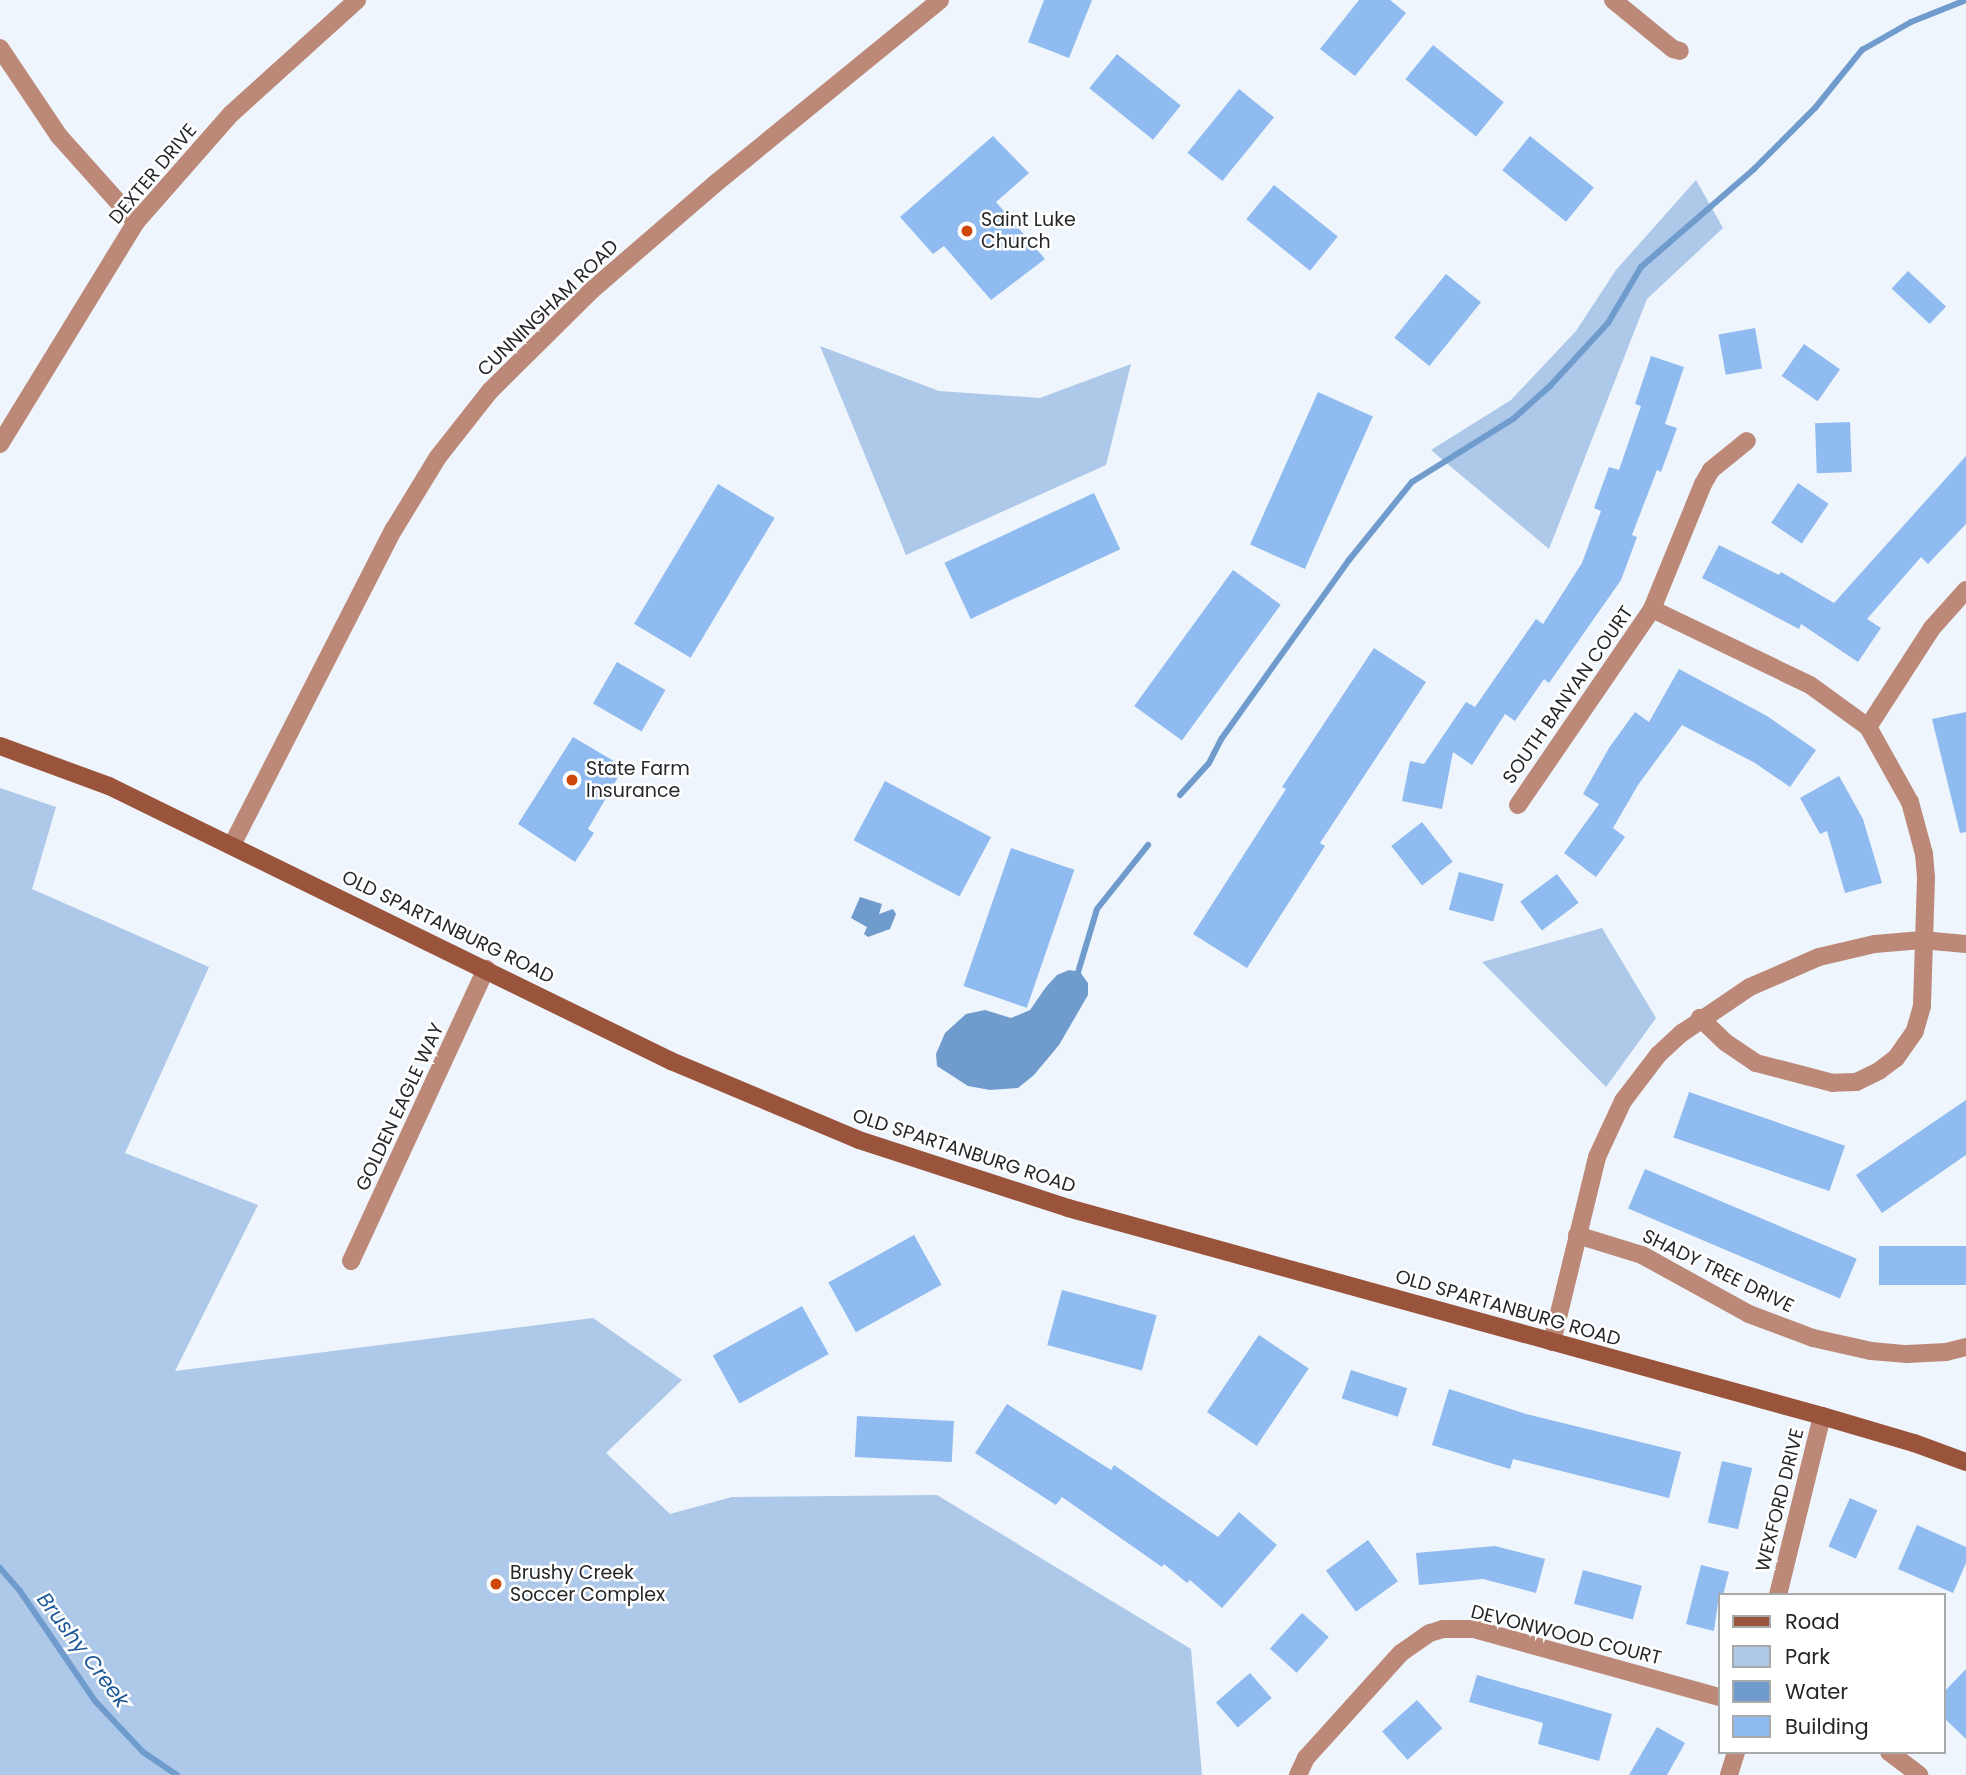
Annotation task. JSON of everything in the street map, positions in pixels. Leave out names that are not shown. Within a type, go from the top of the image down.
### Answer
[{"type":"main road","name":"OLD SPARTANBURG ROAD","points":[[0,746],[109,786],[670,1061],[859,1140],[1068,1208],[1822,1416],[1966,1462]]},
{"type":"street","name":"DEXTER DRIVE","points":[[0,444],[136,222],[231,114],[357,0]]},
{"type":"street","name":"CUNNINGHAM ROAD","points":[[232,845],[394,529],[438,457],[491,391],[592,290],[716,183],[940,0]]},
{"type":"street","points":[[1613,0],[1673,49],[1681,51]]},
{"type":"street","points":[[0,48],[59,136],[136,222]]},
{"type":"street","name":"SOUTH BANYAN COURT","points":[[1518,804],[1652,609],[1703,484],[1712,470],[1747,441]]},
{"type":"street","points":[[1868,727],[1932,628],[1966,590]]},
{"type":"street","points":[[1652,609],[1810,685],[1868,727],[1895,770],[1919,829],[1926,878],[1922,1006],[1915,1031],[1896,1058],[1879,1071],[1856,1082],[1833,1083],[1756,1063],[1724,1042],[1700,1018]]},
{"type":"street","points":[[1552,1342],[1597,1157],[1623,1101],[1658,1055],[1700,1018],[1750,987],[1819,957],[1875,944],[1922,940],[1966,944]]},
{"type":"street","name":"GOLDEN EAGLE WAY","points":[[351,1261],[486,970]]},
{"type":"street","name":"SHADY TREE DRIVE","points":[[1577,1235],[1642,1255],[1749,1314],[1812,1338],[1871,1351],[1907,1354],[1945,1352],[1966,1347]]},
{"type":"street","name":"WEXFORD DRIVE","points":[[1778,1593],[1822,1416]]},
{"type":"street","name":"DEVONWOOD COURT","points":[[1297,1775],[1306,1758],[1332,1733],[1394,1660],[1413,1643],[1443,1629],[1474,1629],[1717,1696]]},
{"type":"street","points":[[1729,1775],[1735,1754]]},
{"type":"street","points":[[1892,1754],[1919,1775]]},
{"type":"green space","points":[[1696,180],[1723,228],[1647,299],[1549,549],[1431,450],[1511,400],[1576,331],[1616,270]]},
{"type":"green space","points":[[820,346],[939,391],[1040,398],[1131,364],[1106,465],[906,555]]},
{"type":"green space","points":[[0,788],[56,807],[32,889],[209,967],[125,1153],[258,1205],[175,1371],[593,1318],[682,1380],[606,1453],[670,1514],[732,1497],[937,1495],[1191,1649],[1202,1775],[0,1775]]},
{"type":"green space","points":[[1602,928],[1656,1018],[1606,1087],[1482,962]]},
{"type":"water","points":[[860,897],[882,904],[879,914],[893,909],[896,914],[890,929],[868,937],[864,934],[867,927],[851,918]]},
{"type":"water","points":[[1069,970],[1080,972],[1088,983],[1088,995],[1059,1045],[1034,1075],[1018,1088],[990,1090],[968,1086],[937,1066],[936,1054],[945,1033],[966,1014],[985,1010],[1011,1018],[1030,1010],[1057,975]]},
{"type":"building","points":[[1044,0],[1092,0],[1069,58],[1028,42]]},
{"type":"building","points":[[1359,0],[1390,0],[1406,13],[1355,76],[1320,49]]},
{"type":"building","points":[[1433,45],[1504,102],[1476,136],[1405,79]]},
{"type":"building","points":[[1117,54],[1181,106],[1153,140],[1089,88]]},
{"type":"building","points":[[1239,89],[1274,117],[1222,181],[1187,153]]},
{"type":"building","name":"Saint Luke Church","points":[[993,136],[1029,173],[996,202],[1045,259],[991,300],[944,246],[933,254],[900,217]]},
{"type":"building","points":[[1530,136],[1594,188],[1566,222],[1502,170]]},
{"type":"building","points":[[1274,185],[1338,237],[1310,271],[1246,219]]},
{"type":"building","points":[[1908,271],[1946,306],[1930,324],[1892,289]]},
{"type":"building","points":[[1446,274],[1481,302],[1429,366],[1394,338]]},
{"type":"building","points":[[1755,328],[1762,368],[1726,375],[1719,334]]},
{"type":"building","points":[[1804,344],[1840,369],[1818,401],[1782,376]]},
{"type":"building","points":[[1651,356],[1684,367],[1665,424],[1677,428],[1661,472],[1657,470],[1632,535],[1637,537],[1621,580],[1549,683],[1544,679],[1515,721],[1505,714],[1472,765],[1453,752],[1442,809],[1402,801],[1410,761],[1424,764],[1466,702],[1475,707],[1536,619],[1543,624],[1582,563],[1601,511],[1594,508],[1609,467],[1619,470],[1641,406],[1635,404]]},
{"type":"building","points":[[1318,392],[1373,416],[1305,569],[1250,545]]},
{"type":"building","points":[[1850,422],[1852,472],[1817,473],[1815,423]]},
{"type":"building","points":[[1966,456],[1966,524],[1928,564],[1921,557],[1867,619],[1881,628],[1858,662],[1801,624],[1799,629],[1702,578],[1719,545],[1779,575],[1781,572],[1834,603]]},
{"type":"building","points":[[1798,483],[1829,504],[1802,543],[1771,523]]},
{"type":"building","points":[[718,484],[775,518],[691,658],[634,624]]},
{"type":"building","points":[[1094,493],[1120,549],[971,619],[944,563]]},
{"type":"building","points":[[1233,570],[1281,605],[1182,741],[1134,706]]},
{"type":"building","points":[[1374,648],[1426,682],[1320,843],[1325,846],[1247,968],[1193,934],[1286,789],[1282,787]]},
{"type":"building","points":[[617,662],[665,690],[641,732],[593,704]]},
{"type":"building","points":[[1679,669],[1767,716],[1816,750],[1790,787],[1755,763],[1682,725],[1638,785],[1613,828],[1625,837],[1596,877],[1564,853],[1599,804],[1583,794],[1609,748],[1635,712],[1649,722]]},
{"type":"building","points":[[1966,712],[1966,832],[1960,833],[1932,719]]},
{"type":"building","points":[[573,737],[624,767],[588,829],[594,833],[575,862],[518,824]]},
{"type":"building","points":[[1839,776],[1863,819],[1882,883],[1845,893],[1827,831],[1820,834],[1800,798]]},
{"type":"building","points":[[885,781],[991,837],[959,896],[854,840]]},
{"type":"building","points":[[1422,822],[1453,861],[1422,885],[1391,846]]},
{"type":"building","points":[[1011,848],[1074,870],[1027,1008],[963,986]]},
{"type":"building","points":[[1459,872],[1503,884],[1493,922],[1449,910]]},
{"type":"building","points":[[1557,874],[1579,903],[1542,930],[1520,902]]},
{"type":"building","points":[[1689,1092],[1845,1146],[1829,1191],[1673,1137]]},
{"type":"building","points":[[1966,1100],[1966,1155],[1882,1213],[1856,1175]]},
{"type":"building","points":[[1645,1169],[1857,1259],[1840,1298],[1628,1209]]},
{"type":"building","points":[[914,1235],[942,1285],[856,1332],[828,1283]]},
{"type":"building","points":[[1879,1246],[1966,1246],[1966,1285],[1879,1285]]},
{"type":"building","points":[[1062,1290],[1157,1315],[1142,1370],[1047,1345]]},
{"type":"building","points":[[802,1306],[829,1354],[739,1404],[713,1355]]},
{"type":"building","points":[[1259,1335],[1309,1369],[1257,1446],[1207,1412]]},
{"type":"building","points":[[1351,1370],[1407,1388],[1398,1417],[1342,1399]]},
{"type":"building","points":[[1449,1389],[1526,1414],[1681,1452],[1669,1498],[1513,1459],[1510,1469],[1432,1445]]},
{"type":"building","points":[[1007,1404],[1111,1470],[1114,1465],[1218,1537],[1239,1512],[1277,1545],[1222,1608],[1190,1580],[1187,1583],[1164,1564],[1162,1567],[1062,1497],[1056,1505],[975,1453]]},
{"type":"building","points":[[857,1416],[954,1421],[952,1462],[855,1457]]},
{"type":"building","points":[[1722,1461],[1752,1468],[1738,1529],[1708,1522]]},
{"type":"building","points":[[1850,1498],[1877,1510],[1856,1559],[1828,1546]]},
{"type":"building","points":[[1917,1525],[1966,1547],[1966,1563],[1953,1593],[1898,1569]]},
{"type":"building","points":[[1368,1540],[1398,1581],[1356,1612],[1326,1571]]},
{"type":"building","points":[[1495,1546],[1545,1559],[1536,1593],[1483,1579],[1419,1585],[1416,1553]]},
{"type":"building","points":[[1701,1565],[1729,1572],[1724,1593],[1717,1593],[1714,1631],[1686,1624]]},
{"type":"building","points":[[1583,1570],[1642,1586],[1633,1620],[1574,1604]]},
{"type":"building","points":[[1302,1613],[1329,1637],[1297,1673],[1270,1649]]},
{"type":"building","points":[[1966,1669],[1966,1739],[1945,1719],[1945,1691]]},
{"type":"building","points":[[1250,1673],[1272,1698],[1238,1727],[1216,1703]]},
{"type":"building","points":[[1477,1675],[1612,1714],[1599,1761],[1538,1744],[1543,1723],[1469,1702]]},
{"type":"building","points":[[1417,1700],[1442,1728],[1407,1760],[1382,1731]]},
{"type":"building","points":[[1657,1727],[1685,1743],[1667,1775],[1629,1775]]},
{"type":"waterway","points":[[1180,795],[1209,763],[1222,738],[1349,560],[1412,482],[1513,419],[1550,386],[1608,323],[1641,267],[1754,169],[1815,108],[1862,50],[1911,22],[1966,0]]},
{"type":"waterway","points":[[1076,979],[1097,909],[1148,845]]},
{"type":"waterway","name":"Brushy Creek","points":[[0,1568],[20,1591],[95,1701],[143,1752],[177,1775]]},
{"type":"place","name":"Saint Luke Church","points":[[967,231]]},
{"type":"place","name":"State Farm Insurance","points":[[572,780]]},
{"type":"place","name":"Brushy Creek Soccer Complex","points":[[496,1584]]}]
